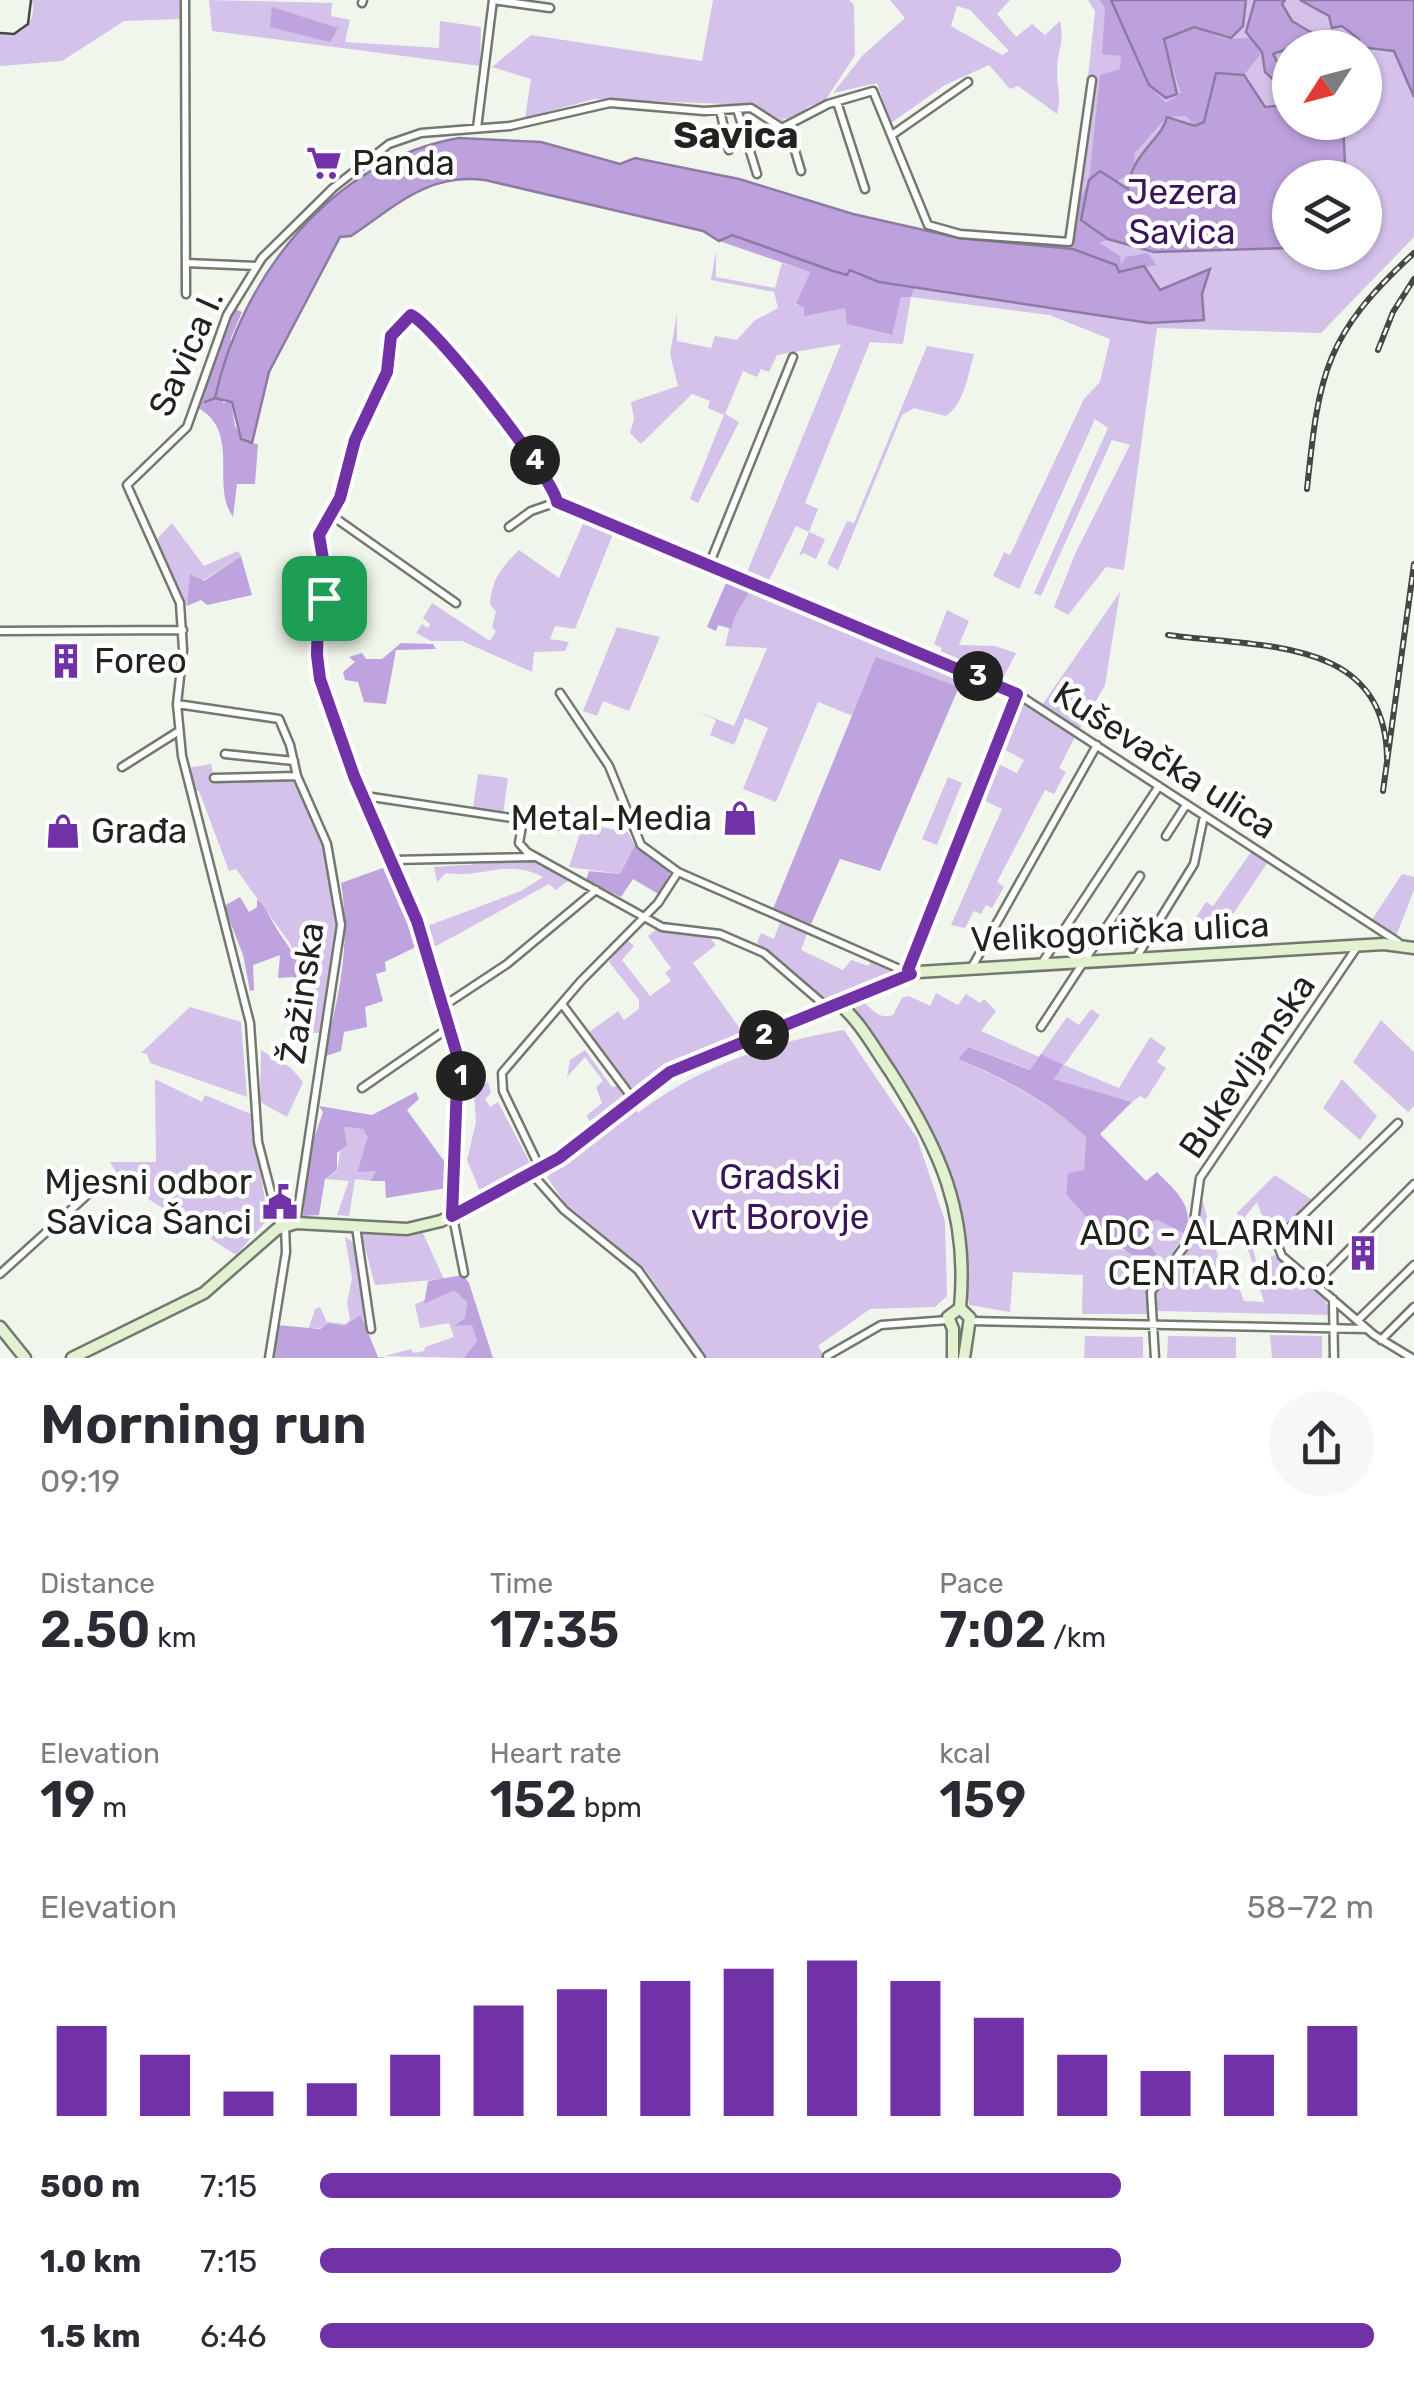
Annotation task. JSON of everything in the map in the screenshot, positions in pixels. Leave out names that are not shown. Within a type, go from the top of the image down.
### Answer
[{"type":"street","points":[[185,0],[186,294]]},
{"type":"street","points":[[476,128],[493,0],[550,8]]},
{"type":"street","points":[[801,171],[788,127],[837,102],[873,91],[928,225],[960,234],[1069,242],[1092,80]]},
{"type":"street","points":[[892,135],[968,82]]},
{"type":"street","points":[[837,102],[865,189]]},
{"type":"street","name":"Savica I.","points":[[269,1358],[287,1225],[258,1142],[250,1023],[230,930],[189,792],[177,704],[183,630],[177,592],[127,485],[188,427],[226,315],[257,266],[315,204],[389,144],[422,133],[510,126],[610,104],[756,109],[775,126],[788,127]]},
{"type":"street","points":[[720,110],[729,150]]},
{"type":"street","points":[[737,110],[757,174]]},
{"type":"street","name":"Savica I.","points":[[186,263],[257,266]]},
{"type":"street","points":[[464,1273],[452,1216],[451,1180],[461,1077],[445,1005],[393,860],[354,776],[318,668],[318,614],[327,583],[319,535],[344,490],[357,435],[387,372],[391,336],[411,315],[445,348],[547,474],[557,502],[531,511],[509,527]]},
{"type":"street","points":[[709,566],[793,357]]},
{"type":"street","name":"Kuševačka ulica","points":[[557,502],[1017,694],[1402,944]]},
{"type":"street","points":[[330,515],[456,603]]},
{"type":"street","points":[[0,631],[183,630]]},
{"type":"street","points":[[560,693],[609,766],[641,845],[678,872],[909,972],[1017,694]]},
{"type":"street","name":"Žažinska","points":[[177,704],[279,719],[296,776],[327,844],[341,925],[287,1225]]},
{"type":"street","points":[[122,767],[179,730]]},
{"type":"street","points":[[972,967],[1097,745]]},
{"type":"street","points":[[225,754],[294,761]]},
{"type":"street","points":[[214,778],[296,776]]},
{"type":"street","points":[[1041,964],[1159,786]]},
{"type":"street","points":[[365,796],[565,826]]},
{"type":"street","points":[[1166,836],[1186,804]]},
{"type":"street","points":[[1136,959],[1194,864],[1204,816]]},
{"type":"street","points":[[523,820],[520,846],[536,857],[662,927],[720,934],[745,944],[834,1006],[872,1044],[942,1158],[958,1228],[960,1308],[968,1324],[964,1358]]},
{"type":"street","points":[[393,860],[536,857]]},
{"type":"street","points":[[678,872],[663,897],[562,1004],[500,1078],[536,1171],[564,1210],[638,1270],[701,1358]]},
{"type":"street","points":[[1042,1027],[1140,876]]},
{"type":"street","points":[[445,1005],[528,948],[596,890]]},
{"type":"street","name":"Velikogorička ulica","points":[[287,1225],[407,1229],[452,1216],[536,1171],[670,1072],[909,972],[1402,944],[1414,948]]},
{"type":"street","name":"Bukevljanska","points":[[1155,1358],[1151,1292],[1192,1236],[1200,1178],[1357,947]]},
{"type":"street","points":[[562,1004],[632,1100]]},
{"type":"street","points":[[362,1088],[450,1028]]},
{"type":"street","points":[[1398,1122],[1276,1241],[1282,1256],[1367,1329],[1412,1356]]},
{"type":"street","points":[[0,1274],[106,1178]]},
{"type":"street","points":[[1315,1284],[1414,1184]]},
{"type":"street","points":[[72,1358],[204,1293],[287,1225]]},
{"type":"street","points":[[356,1226],[371,1328]]},
{"type":"street","points":[[1358,1320],[1414,1264]]},
{"type":"street","points":[[1333,1300],[1334,1358]]},
{"type":"street","points":[[1381,1340],[1414,1307]]},
{"type":"street","points":[[952,1358],[952,1311],[960,1308]]},
{"type":"street","points":[[827,1356],[881,1325],[1155,1324],[1367,1329]]},
{"type":"street","points":[[0,1327],[25,1358]]},
{"type":"green space","points":[[32,0],[180,0],[180,19],[124,21],[62,61],[0,66],[0,34],[8,35],[26,27],[32,15]]},
{"type":"green space","points":[[209,0],[332,3],[331,16],[350,20],[345,42],[439,48],[440,21],[481,27],[480,66],[212,31]]},
{"type":"green space","points":[[713,0],[849,0],[854,5],[855,55],[825,101],[807,107],[809,112],[799,119],[793,115],[795,121],[783,118],[784,123],[754,105],[594,99],[525,118],[531,79],[492,67],[531,35],[702,61]]},
{"type":"green space","points":[[890,0],[1010,0],[997,14],[1016,37],[1032,24],[1045,35],[1060,21],[1057,114],[1018,86],[1010,89],[989,65],[945,85],[891,123],[877,83],[833,93],[863,55],[905,18]],"holes":[[[957,6],[970,10],[1009,51],[1002,55],[951,26]]]},
{"type":"green space","name":"Jezera Savica","points":[[1088,0],[1414,0],[1414,237],[1321,333],[1157,328],[1124,570],[1106,567],[1068,615],[1054,607],[1075,554],[1130,445],[1112,440],[1041,596],[1034,593],[1108,428],[1095,419],[1019,589],[993,576],[1004,552],[1010,555],[1084,399],[1100,382],[1110,339],[1049,315],[911,297],[915,286],[1063,311],[1095,11]]},
{"type":"green space","points":[[716,251],[716,277],[775,288],[782,263],[810,272],[796,305],[845,307],[848,324],[891,335],[901,297],[911,297],[903,344],[870,342],[805,503],[818,509],[809,532],[796,526],[766,586],[745,577],[841,344],[777,355],[769,372],[761,369],[757,377],[743,371],[725,414],[739,422],[698,503],[690,499],[724,415],[708,408],[710,401],[692,394],[641,444],[630,433],[634,419],[631,402],[678,386],[670,354],[677,313],[677,341],[711,348],[715,336],[737,340],[754,321],[778,308],[774,292],[711,280]]},
{"type":"green space","points":[[927,346],[974,354],[964,388],[946,416],[914,408],[902,415],[838,570],[827,564],[847,521],[854,523]]},
{"type":"green space","points":[[586,517],[613,534],[575,629],[555,626],[550,639],[569,642],[565,651],[534,652],[532,672],[462,641],[431,641],[416,633],[422,624],[428,628],[430,624],[423,618],[432,603],[490,641],[496,631],[492,627],[496,611],[490,605],[491,596],[503,568],[519,550],[559,578]]},
{"type":"green space","points":[[172,523],[204,566],[238,551],[241,556],[190,589],[186,607],[156,540]]},
{"type":"green space","points":[[809,532],[825,539],[816,559],[804,553],[799,556]]},
{"type":"green space","points":[[751,585],[965,676],[959,687],[876,658],[853,716],[818,702],[776,802],[743,789],[768,728],[745,718],[734,745],[710,735],[716,720],[696,711],[734,726],[767,648],[725,646],[733,613]]},
{"type":"green space","points":[[1120,592],[1105,685],[1079,730],[1042,705]]},
{"type":"green space","points":[[947,610],[969,621],[959,645],[995,646],[1016,653],[1002,680],[940,653],[942,648],[934,644]]},
{"type":"green space","points":[[617,627],[660,637],[629,711],[603,701],[597,716],[583,711]]},
{"type":"green space","points":[[1017,701],[1076,735],[1059,768],[1066,772],[1054,794],[1045,790],[997,882],[1004,887],[992,908],[986,905],[981,914],[974,911],[965,928],[951,925],[1002,809],[977,797],[992,761],[1017,773],[1024,760],[998,746]]},
{"type":"green space","points":[[211,764],[215,781],[292,780],[318,832],[330,869],[338,926],[321,1033],[305,1033],[301,1009],[295,1008],[294,984],[301,990],[291,945],[236,869],[229,871],[199,791],[192,792],[187,768]]},
{"type":"green space","points":[[478,774],[508,778],[503,814],[473,808]]},
{"type":"green space","points":[[948,777],[962,783],[937,845],[922,839]]},
{"type":"green space","points":[[583,824],[628,832],[635,845],[620,874],[569,867]]},
{"type":"green space","points":[[1251,852],[1268,862],[1218,936],[1196,917],[1206,902],[1213,906]]},
{"type":"green space","points":[[533,860],[570,879],[556,890],[549,884],[429,950],[422,928],[521,891],[543,877],[506,869],[446,873],[437,882],[434,867]]},
{"type":"green space","points":[[1402,874],[1414,877],[1414,890],[1396,936],[1371,921]]},
{"type":"green space","points":[[781,919],[808,931],[801,950],[843,970],[851,960],[869,966],[872,959],[904,973],[830,1003],[757,943],[761,933],[774,939]]},
{"type":"green space","points":[[657,929],[709,937],[716,945],[693,963],[746,1037],[673,1063],[631,1092],[588,1033],[618,1011],[624,1020],[639,1009],[639,1000],[609,962],[626,939],[634,946],[622,960],[650,996],[671,981],[665,973],[671,968],[648,936]]},
{"type":"green space","points":[[936,993],[958,1005],[966,994],[980,1003],[984,999],[996,1011],[981,1031],[1039,1057],[1031,1070],[970,1047],[958,1059],[1026,1092],[1086,1137],[1084,1171],[1066,1188],[1066,1194],[1118,1249],[1159,1257],[1141,1234],[1145,1222],[1158,1219],[1185,1234],[1152,1284],[1148,1314],[1082,1314],[1083,1275],[1013,1272],[1010,1312],[969,1305],[955,1192],[938,1144],[850,1009],[865,1003],[878,1014],[888,1016],[893,1015],[902,998],[909,996],[930,1006]]},
{"type":"green space","points":[[190,1007],[241,1022],[247,1097],[150,1063],[147,1054],[141,1053]]},
{"type":"green space","points":[[1091,1009],[1100,1015],[1064,1065],[1119,1088],[1150,1037],[1166,1048],[1157,1062],[1166,1068],[1146,1099],[1140,1096],[1132,1102],[1054,1079],[1062,1065],[1041,1054],[1067,1017],[1079,1025]]},
{"type":"green space","points":[[1381,1020],[1414,1052],[1414,1106],[1408,1112],[1353,1062]]},
{"type":"green space","name":"Gradski vrt Borovje","points":[[844,1030],[917,1138],[945,1221],[947,1296],[935,1307],[870,1309],[818,1346],[825,1358],[707,1358],[645,1269],[565,1203],[547,1177],[634,1104],[638,1113],[685,1082],[736,1059]]},
{"type":"green space","points":[[261,1050],[291,1068],[303,1082],[287,1117],[260,1102]]},
{"type":"green space","points":[[585,1050],[612,1087],[617,1086],[627,1098],[593,1125],[586,1116],[602,1103],[596,1087],[603,1081],[585,1057],[567,1077],[570,1060]]},
{"type":"green space","points":[[155,1079],[202,1102],[205,1095],[251,1114],[268,1219],[236,1255],[122,1182],[110,1162],[156,1162]]},
{"type":"green space","points":[[1342,1079],[1377,1116],[1360,1140],[1323,1108]]},
{"type":"green space","points":[[488,1082],[491,1093],[485,1099],[490,1107],[498,1102],[530,1163],[481,1194],[467,1160],[476,1122],[474,1092]]},
{"type":"green space","points":[[344,1127],[363,1129],[369,1137],[357,1171],[377,1171],[371,1181],[355,1179],[349,1216],[337,1215],[349,1181],[325,1179],[337,1171]]},
{"type":"green space","points":[[1275,1175],[1314,1201],[1271,1240],[1257,1202],[1245,1217],[1257,1265],[1274,1255],[1323,1295],[1331,1315],[1156,1311],[1154,1295],[1196,1234],[1199,1203],[1203,1202],[1223,1274],[1236,1279],[1244,1301],[1264,1302],[1237,1213]]},
{"type":"green space","points":[[421,1229],[444,1279],[375,1285],[361,1233]]},
{"type":"green space","points":[[345,1237],[356,1244],[362,1264],[364,1320],[361,1316],[344,1327],[309,1328],[315,1309],[320,1307],[327,1322],[346,1324],[350,1319],[347,1303],[352,1278]]},
{"type":"green space","points":[[454,1289],[467,1302],[465,1318],[457,1326],[472,1324],[477,1341],[465,1358],[385,1356],[411,1349],[414,1353],[424,1351],[425,1347],[454,1337],[449,1323],[420,1328],[415,1304]]},
{"type":"green space","points":[[1270,1335],[1322,1336],[1322,1358],[1272,1358]]},
{"type":"green space","points":[[1085,1336],[1143,1337],[1143,1358],[1084,1358]]},
{"type":"green space","points":[[1168,1336],[1236,1337],[1236,1358],[1167,1358]]},
{"type":"shaded area","points":[[1100,0],[1111,0],[1149,85],[1166,103],[1181,93],[1163,39],[1194,27],[1225,39],[1249,38],[1262,52],[1244,75],[1216,73],[1204,122],[1195,126],[1186,116],[1167,117],[1134,154],[1135,171],[1116,182],[1100,172],[1081,220],[1108,239],[1100,243],[1120,256],[1121,265],[1126,257],[1148,253],[1156,265],[1119,272],[1115,265],[1073,249],[1069,223],[1089,180],[1100,75],[1120,69],[1121,56],[1102,54],[1105,8]]},
{"type":"shaded area","points":[[1111,0],[1246,0],[1243,26],[1231,38],[1194,27],[1164,39],[1177,94],[1166,98],[1149,85]]},
{"type":"shaded area","points":[[1255,0],[1285,0],[1282,4],[1292,21],[1307,30],[1272,30],[1272,78],[1265,72],[1262,52],[1246,32]]},
{"type":"shaded area","points":[[1300,0],[1414,0],[1414,97],[1394,51],[1382,50],[1382,30],[1332,28],[1329,16]]},
{"type":"shaded area","points":[[272,7],[338,28],[330,42],[270,27]]},
{"type":"shaded area","points":[[1216,73],[1244,75],[1265,107],[1272,106],[1272,140],[1344,140],[1345,160],[1272,160],[1272,249],[1154,252],[1108,239],[1081,220],[1089,180],[1100,171],[1128,189],[1140,156],[1167,117],[1195,126],[1204,122]]},
{"type":"shaded area","points":[[459,138],[541,142],[620,164],[635,158],[739,179],[853,214],[959,238],[1073,249],[1116,265],[1119,272],[1144,266],[1160,290],[1210,269],[1202,294],[1204,320],[1149,323],[879,282],[850,270],[847,275],[833,271],[732,235],[719,241],[703,231],[485,180],[464,179],[413,194],[351,236],[340,237],[269,372],[252,443],[241,439],[232,402],[215,398],[246,309],[270,268],[299,231],[333,198],[371,171],[413,151]]},
{"type":"shaded area","points":[[732,234],[833,271],[849,269],[879,282],[915,286],[911,297],[901,297],[892,335],[847,324],[845,308],[804,316],[804,307],[796,304],[810,272],[719,241]]},
{"type":"shaded area","points":[[235,309],[242,312],[231,338],[223,403],[231,401],[235,426],[247,443],[258,444],[255,484],[237,484],[233,517],[224,489],[218,430],[197,407]]},
{"type":"shaded area","points":[[241,556],[252,595],[207,605],[201,600],[187,606],[190,574],[204,581]]},
{"type":"shaded area","points":[[729,576],[751,585],[732,629],[718,625],[716,631],[707,627]]},
{"type":"shaded area","points":[[401,643],[433,644],[436,649],[396,650],[386,704],[364,702],[358,682],[345,680],[343,672],[355,662],[349,657],[362,653],[366,659],[382,659]]},
{"type":"shaded area","points":[[876,657],[959,687],[880,871],[840,859],[811,924],[773,909]]},
{"type":"shaded area","points":[[635,845],[670,873],[660,895],[633,879],[621,897],[586,880],[589,871],[620,874]]},
{"type":"shaded area","points":[[391,865],[422,944],[385,962],[386,971],[376,974],[383,1001],[365,1007],[367,1027],[344,1032],[341,1051],[323,1057],[342,971],[345,928],[341,883]]},
{"type":"shaded area","points":[[240,897],[249,912],[257,907],[257,899],[265,908],[298,964],[302,992],[294,977],[278,978],[280,955],[253,965],[254,990],[250,991],[243,955],[224,906]]},
{"type":"shaded area","points":[[969,1047],[1030,1070],[1041,1054],[1063,1065],[1054,1079],[1132,1102],[1100,1134],[1146,1181],[1157,1172],[1177,1192],[1188,1215],[1185,1234],[1158,1220],[1145,1222],[1141,1234],[1159,1257],[1152,1261],[1128,1252],[1105,1235],[1066,1194],[1068,1173],[1084,1170],[1086,1137],[1026,1092],[958,1059]]},
{"type":"shaded area","points":[[416,1092],[419,1099],[407,1110],[449,1168],[447,1188],[386,1198],[385,1181],[371,1181],[376,1171],[357,1172],[368,1137],[363,1129],[344,1127],[347,1145],[337,1153],[337,1170],[325,1179],[319,1215],[303,1216],[309,1153],[323,1112],[319,1106],[372,1115]]},
{"type":"shaded area","points":[[463,1275],[493,1358],[464,1358],[477,1341],[472,1325],[454,1326],[465,1318],[467,1302],[454,1290],[424,1304],[428,1281]]},
{"type":"shaded area","points":[[361,1315],[378,1357],[388,1358],[272,1358],[277,1325],[320,1329],[329,1323],[344,1326]]},
{"type":"waterway","points":[[205,402],[215,398]]},
{"type":"tram line","points":[[0,33],[14,34],[28,24],[31,0]]},
{"type":"railway","points":[[1307,489],[1316,414],[1332,358],[1361,308],[1414,253]]},
{"type":"railway","points":[[1378,350],[1393,312],[1414,279]]},
{"type":"railway","points":[[1383,791],[1414,564]]},
{"type":"railway","points":[[1168,635],[1277,648],[1312,656],[1342,669],[1365,690],[1381,719],[1387,759]]},
{"type":"place","name":"Panda","points":[[324,163]]},
{"type":"place","name":"Foreo","points":[[66,661]]},
{"type":"place","name":"Metal-Media","points":[[740,818]]},
{"type":"place","name":"Građa","points":[[63,831]]},
{"type":"place","name":"Mjesni odbor Savica Šanci","points":[[280,1202]]},
{"type":"place","name":"ADC - ALARMNI CENTAR d.o.o.","points":[[1363,1253]]},
{"type":"district","name":"Savica","points":[[736,135]]},
{"type":"route","points":[[411,315],[422,321],[547,474],[557,502],[1017,694],[960,832],[908,970],[911,974],[670,1072],[559,1158],[452,1216],[451,1180],[461,1086],[458,1058],[417,921],[354,776],[320,679],[318,614],[324,598],[327,583],[320,530],[340,498],[355,440],[387,372],[385,360],[391,336],[396,326],[411,315]]}]
